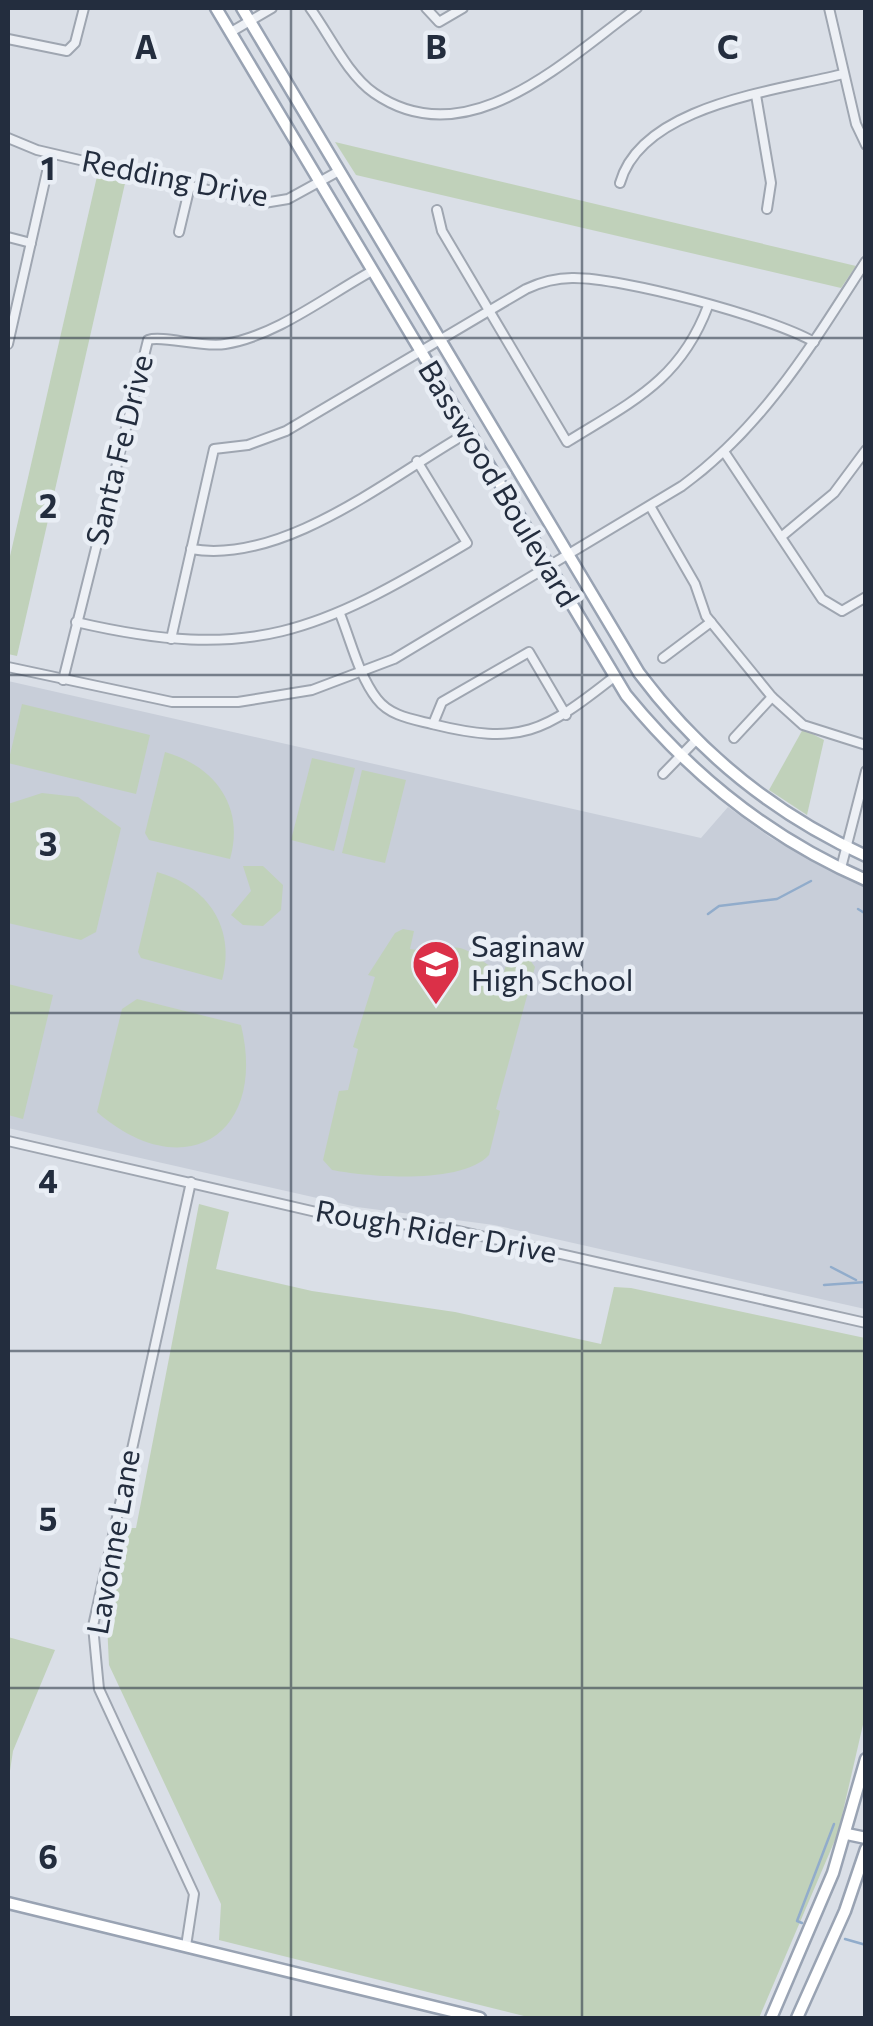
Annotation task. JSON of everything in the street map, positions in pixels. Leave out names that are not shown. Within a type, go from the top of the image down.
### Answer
[{"type":"main road","name":"Basswood Boulevard","points":[[216,8],[614,677],[680,756],[755,819],[866,880]]},
{"type":"main road","name":"Basswood Boulevard","points":[[242,8],[639,673],[696,740],[770,803],[866,856]]},
{"type":"main road","points":[[771,2018],[846,1834],[860,1811],[866,1759]]},
{"type":"main road","points":[[846,1834],[866,1838]]},
{"type":"main road","points":[[799,2016],[845,1911],[866,1849]]},
{"type":"main road","points":[[8,1903],[480,2018]]},
{"type":"street","points":[[8,39],[59,52],[70,49],[84,8]]},
{"type":"street","points":[[231,32],[272,8]]},
{"type":"street","points":[[310,8],[373,92],[411,111],[460,115],[515,96],[636,8]]},
{"type":"street","points":[[426,8],[439,22],[463,8]]},
{"type":"street","points":[[829,8],[843,74],[866,145]]},
{"type":"street","points":[[620,183],[630,157],[658,134],[710,106],[843,74]]},
{"type":"street","points":[[756,96],[771,182],[767,209]]},
{"type":"street","name":"Redding Drive","points":[[8,138],[51,154],[270,203],[339,171]]},
{"type":"street","points":[[8,344],[51,154]]},
{"type":"street","points":[[179,232],[190,186]]},
{"type":"street","points":[[437,210],[442,232],[568,442],[667,376],[690,346],[708,306]]},
{"type":"street","points":[[8,236],[31,243]]},
{"type":"street","points":[[8,667],[144,699],[204,704],[284,696],[363,673],[650,506],[725,453],[760,417],[866,261]]},
{"type":"street","name":"Santa Fe Drive","points":[[62,680],[148,340],[156,337],[190,346],[247,338],[372,271]]},
{"type":"street","points":[[171,639],[214,450],[286,431],[534,285],[574,278],[777,323],[814,342]]},
{"type":"street","points":[[191,549],[240,549],[283,537],[467,433]]},
{"type":"street","points":[[780,537],[834,493],[866,450]]},
{"type":"street","points":[[725,453],[809,582],[834,609],[848,608],[866,596]]},
{"type":"street","points":[[76,622],[171,639],[266,636],[340,614],[466,542],[417,461]]},
{"type":"street","points":[[650,506],[696,584],[710,622],[772,697],[803,724],[866,746]]},
{"type":"street","points":[[340,614],[363,673],[388,710],[432,724],[506,737],[538,731],[566,715],[614,677]]},
{"type":"street","points":[[663,658],[710,622]]},
{"type":"street","points":[[432,724],[442,702],[529,652],[566,715]]},
{"type":"street","points":[[734,738],[772,697]]},
{"type":"street","points":[[663,774],[696,740]]},
{"type":"street","points":[[841,868],[866,771]]},
{"type":"street","name":"Rough Rider Drive","points":[[8,1141],[342,1218],[450,1229],[866,1323]]},
{"type":"street","name":"Lavonne Lane","points":[[186,1946],[194,1894],[99,1688],[94,1626],[191,1182]]},
{"type":"shaded area","name":"Saginaw High School","points":[[8,681],[701,838],[728,807],[771,838],[865,887],[865,1309],[494,1225],[357,1207],[8,1128]]},
{"type":"green space","points":[[335,142],[856,266],[841,288],[356,175]]},
{"type":"green space","points":[[98,172],[126,179],[17,656],[8,654],[8,565]]},
{"type":"green space","points":[[22,704],[150,735],[136,794],[8,763]]},
{"type":"green space","points":[[803,729],[824,740],[807,815],[769,790]]},
{"type":"green space","points":[[165,752],[198,767],[222,791],[233,822],[230,859],[149,840],[145,833]]},
{"type":"green space","points":[[312,758],[355,768],[334,851],[291,840]]},
{"type":"green space","points":[[362,770],[406,780],[385,863],[342,853]]},
{"type":"green space","points":[[42,793],[78,797],[121,828],[96,932],[81,940],[8,923],[8,804]]},
{"type":"green space","points":[[243,866],[263,866],[283,885],[281,910],[263,926],[243,925],[231,915],[251,891]]},
{"type":"green space","points":[[157,872],[191,887],[214,912],[225,943],[222,980],[141,958],[138,952]]},
{"type":"green space","points":[[403,929],[414,931],[410,949],[460,948],[504,972],[509,954],[530,960],[535,967],[496,1109],[500,1111],[489,1155],[476,1165],[437,1175],[368,1175],[332,1170],[323,1160],[339,1091],[348,1090],[358,1049],[353,1047],[375,977],[368,975],[395,933]]},
{"type":"green space","points":[[8,984],[53,995],[23,1119],[8,1115]]},
{"type":"green space","points":[[137,999],[241,1025],[246,1064],[242,1096],[230,1121],[211,1138],[187,1147],[160,1146],[129,1134],[97,1112],[122,1009]]},
{"type":"green space","points":[[199,1204],[229,1212],[216,1269],[312,1291],[455,1312],[601,1344],[614,1287],[631,1288],[865,1338],[865,1716],[838,1833],[759,2018],[532,2018],[219,1940],[221,1904],[109,1665],[107,1623],[130,1528],[136,1528]]},
{"type":"green space","points":[[8,1637],[55,1650],[13,1751],[8,1784]]},
{"type":"waterway","points":[[708,914],[719,906],[777,899],[811,881]]},
{"type":"waterway","points":[[858,909],[866,914]]},
{"type":"waterway","points":[[831,1267],[856,1280]]},
{"type":"waterway","points":[[824,1285],[866,1282]]},
{"type":"waterway","points":[[802,1923],[797,1921],[834,1824]]},
{"type":"waterway","points":[[845,1939],[866,1945]]},
{"type":"place","name":"Saginaw High School","points":[[436,1006]]}]
